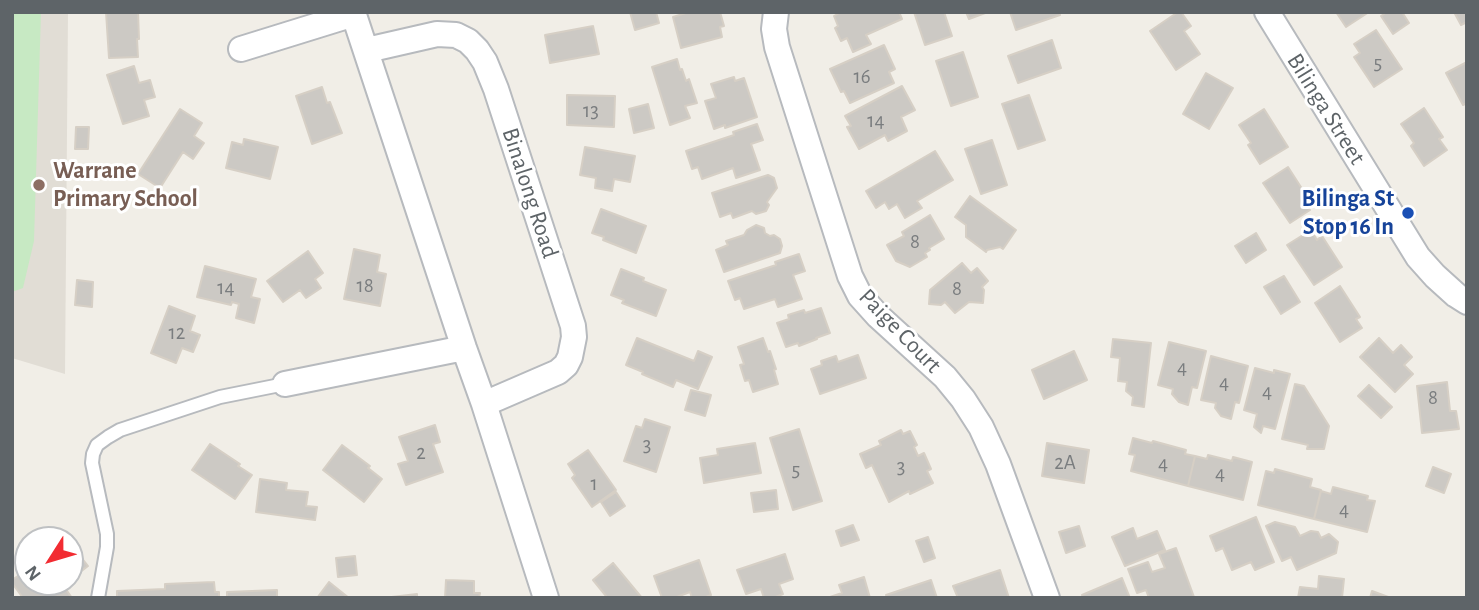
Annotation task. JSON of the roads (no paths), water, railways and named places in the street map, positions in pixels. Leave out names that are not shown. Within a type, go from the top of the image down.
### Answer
[{"type":"street","name":"Paige Court","points":[[776,12],[774,29],[777,47],[850,276],[860,296],[878,316],[945,377],[981,427],[998,464],[1047,598]]},
{"type":"street","name":"Bilinga Street","points":[[1267,12],[1418,257],[1435,276],[1467,302]]},
{"type":"street","points":[[241,49],[354,13],[546,598]]},
{"type":"street","name":"Binalong Road","points":[[367,50],[437,34],[456,35],[477,50],[485,61],[496,89],[573,326],[574,337],[570,357],[558,372],[484,404]]},
{"type":"street","points":[[285,384],[464,348]]},
{"type":"lane","points":[[98,598],[107,534],[92,463],[97,445],[120,430],[220,397],[285,384]]},
{"type":"place","name":"Warrane Primary School","points":[[39,185]]},
{"type":"place","name":"Bilinga St Stop 16 In","points":[[1408,213]]}]
